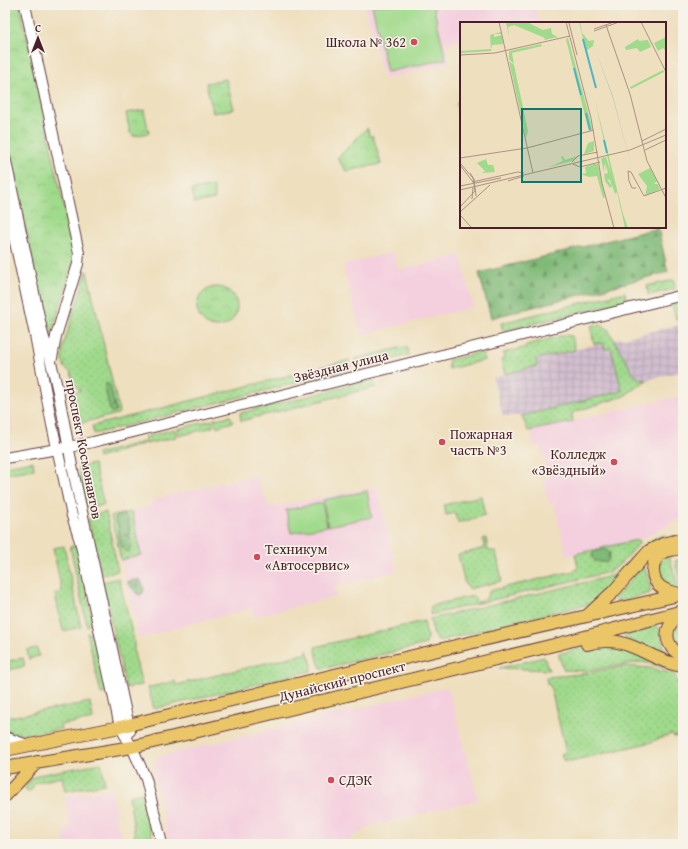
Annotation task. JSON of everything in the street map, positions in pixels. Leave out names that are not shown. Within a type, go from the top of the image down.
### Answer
[{"type":"main road","points":[[586,616],[613,592],[649,551],[663,544],[683,539]]},
{"type":"main road","points":[[682,594],[666,590],[658,585],[654,578],[653,570],[654,562],[662,553],[683,547]]},
{"type":"main road","name":"Дунайский проспект","points":[[5,750],[125,726],[426,653],[682,594]]},
{"type":"main road","name":"Дунайский проспект","points":[[5,768],[132,747],[558,644],[681,612]]},
{"type":"main road","points":[[681,612],[670,625],[667,632],[667,638],[668,643],[673,650],[683,656]]},
{"type":"main road","points":[[558,644],[576,646],[606,641],[621,643],[668,662],[683,666]]},
{"type":"main road","points":[[5,796],[38,762]]},
{"type":"street","points":[[25,5],[79,253],[78,264],[56,336],[51,360]]},
{"type":"street","name":"проспект Космонавтов","points":[[5,157],[43,335],[51,360],[125,726]]},
{"type":"street","name":"проспект Космонавтов","points":[[5,196],[72,516],[82,548],[125,726],[132,747],[146,779],[162,844]]},
{"type":"street","name":"Звёздная улица","points":[[5,458],[69,447],[683,295]]},
{"type":"street","points":[[5,737],[27,745]]},
{"type":"shaded area","name":"Школа № 362","points":[[365,5],[535,5],[540,22],[460,22],[460,40],[446,44],[450,63],[384,79]]},
{"type":"shaded area","points":[[393,252],[398,270],[460,255],[473,307],[361,335],[343,265]]},
{"type":"shaded area","points":[[683,324],[683,371],[647,380],[642,380],[634,375],[614,340]]},
{"type":"shaded area","points":[[603,343],[611,348],[622,391],[522,416],[503,416],[493,378],[537,366],[535,359]]},
{"type":"shaded area","points":[[5,395],[13,431],[5,433]]},
{"type":"shaded area","name":"Колледж «Звёздный»","points":[[683,395],[683,517],[643,538],[567,556],[554,503],[549,504],[543,480],[549,478],[540,445],[534,446],[530,431]]},
{"type":"shaded area","name":"Техникум «Автосервис»","points":[[255,475],[258,478],[267,505],[271,507],[377,487],[397,571],[334,586],[337,596],[254,617],[251,608],[139,638],[111,516],[132,512],[152,505],[151,500]]},
{"type":"shaded area","points":[[448,687],[478,800],[368,827],[342,844],[169,844],[153,770],[157,757]]},
{"type":"shaded area","points":[[112,789],[118,829],[120,829],[122,844],[65,844],[63,831],[70,829],[65,796]]},
{"type":"green space","points":[[5,5],[20,5],[75,257],[51,335],[49,335],[48,331],[5,134]]},
{"type":"green space","points":[[372,5],[433,5],[446,59],[387,72]]},
{"type":"green space","points":[[226,79],[234,109],[213,113],[206,83]]},
{"type":"green space","points":[[460,100],[460,126],[457,103]]},
{"type":"green space","points":[[144,110],[149,133],[133,136],[132,133],[130,133],[126,113]]},
{"type":"green space","points":[[367,128],[370,136],[373,136],[381,164],[346,171],[337,158]]},
{"type":"green space","points":[[213,186],[215,199],[194,203],[192,190]]},
{"type":"green space","points":[[658,228],[668,272],[491,318],[479,273]]},
{"type":"green space","points":[[87,271],[119,411],[118,414],[81,423],[73,410],[70,394],[81,390],[74,385],[71,372],[65,368],[62,359],[63,346]]},
{"type":"green space","points":[[674,280],[675,289],[648,295],[647,286]]},
{"type":"green space","points":[[221,287],[228,290],[234,296],[237,307],[236,315],[228,324],[221,327],[213,327],[206,324],[198,315],[197,303],[200,296],[209,288]]},
{"type":"green space","points":[[625,292],[627,301],[503,331],[501,323]]},
{"type":"green space","points":[[683,302],[683,318],[676,319],[672,305]]},
{"type":"green space","points":[[592,325],[601,325],[608,329],[634,375],[642,380],[647,380],[624,396],[574,412],[572,414],[573,422],[528,431],[522,416],[622,391],[611,348],[605,349],[603,343],[594,344],[591,328]]},
{"type":"green space","points":[[564,335],[572,336],[575,350],[536,359],[537,366],[505,374],[501,360],[504,359],[503,353]]},
{"type":"green space","points":[[407,346],[409,355],[357,368],[355,359]]},
{"type":"green space","points":[[482,352],[485,360],[449,369],[449,360]]},
{"type":"green space","points":[[349,360],[351,369],[94,434],[92,426]]},
{"type":"green space","points":[[373,380],[375,387],[241,421],[240,413]]},
{"type":"green space","points":[[106,383],[110,385],[116,411],[113,413],[110,411],[105,388]]},
{"type":"green space","points":[[230,416],[233,422],[216,427],[214,419]]},
{"type":"green space","points":[[212,420],[213,427],[179,436],[177,429]]},
{"type":"green space","points":[[174,429],[176,437],[146,444],[145,437]]},
{"type":"green space","points":[[143,442],[143,444],[98,458],[97,454]]},
{"type":"green space","points":[[33,461],[34,469],[5,474],[5,466]]},
{"type":"green space","points":[[94,464],[104,505],[86,508],[78,467]]},
{"type":"green space","points":[[367,491],[372,517],[328,526],[323,500]]},
{"type":"green space","points":[[481,496],[485,515],[458,522],[455,513],[446,515],[444,505]]},
{"type":"green space","points":[[322,503],[327,526],[291,533],[286,510]]},
{"type":"green space","points":[[106,512],[118,571],[103,575],[101,574],[88,519]]},
{"type":"green space","points":[[132,512],[141,555],[121,560],[111,516]],"holes":[[[115,519],[128,519],[131,541],[118,537],[119,529]]]},
{"type":"green space","points":[[125,515],[128,519],[131,546],[129,552],[125,551],[121,545],[119,527],[115,518]]},
{"type":"green space","points":[[665,535],[666,538],[606,594],[593,603],[438,641],[434,636],[430,619],[608,577],[619,571],[648,542]]},
{"type":"green space","points":[[486,538],[488,550],[496,552],[502,580],[469,589],[465,584],[458,555],[485,548],[483,539]]},
{"type":"green space","points":[[637,540],[639,541],[639,544],[621,563],[609,572],[430,615],[431,606],[472,596],[478,602],[486,599],[489,591],[574,571],[578,567],[575,554]]},
{"type":"green space","points":[[64,546],[81,627],[63,631],[55,594],[62,592],[53,548]]},
{"type":"green space","points":[[70,546],[77,546],[93,622],[87,626]]},
{"type":"green space","points":[[605,549],[610,553],[607,562],[598,562],[593,559],[593,552]]},
{"type":"green space","points":[[669,555],[678,587],[668,587],[658,577],[660,562]]},
{"type":"green space","points":[[683,559],[683,583],[680,584],[675,561]]},
{"type":"green space","points":[[643,566],[646,569],[650,593],[619,602],[616,601],[615,598]]},
{"type":"green space","points":[[119,578],[134,641],[134,653],[142,685],[126,688],[102,582]]},
{"type":"green space","points":[[140,579],[144,588],[143,593],[140,595],[137,594],[127,582]]},
{"type":"green space","points":[[683,619],[683,651],[676,644],[673,635],[675,626]]},
{"type":"green space","points":[[424,621],[427,637],[426,644],[322,669],[319,664],[315,647]]},
{"type":"green space","points":[[657,626],[661,631],[665,650],[664,654],[625,638],[624,636],[627,633]]},
{"type":"green space","points":[[87,633],[95,634],[108,692],[101,694]]},
{"type":"green space","points":[[598,644],[612,644],[671,668],[673,671],[642,662],[586,671],[564,670],[558,654]]},
{"type":"green space","points":[[37,648],[39,656],[29,659],[27,650]]},
{"type":"green space","points":[[307,650],[312,665],[311,671],[154,709],[148,688],[175,681],[176,685],[307,653]]},
{"type":"green space","points":[[544,657],[549,670],[499,668]]},
{"type":"green space","points":[[23,658],[25,666],[10,670],[8,661]]},
{"type":"green space","points":[[625,666],[650,668],[675,675],[683,701],[683,735],[674,737],[672,734],[652,742],[571,761],[563,760],[561,754],[566,752],[550,685],[547,684],[546,677],[582,674]]},
{"type":"green space","points":[[90,702],[93,719],[60,725],[61,729],[33,734],[19,734],[5,730],[5,718]]},
{"type":"green space","points":[[101,763],[105,784],[65,791],[62,777],[34,783],[30,791],[25,789],[29,781],[38,775]]},
{"type":"green space","points":[[141,793],[154,844],[136,844],[129,796]]},
{"type":"place","name":"Школа № 362","points":[[414,42]]},
{"type":"place","name":"Пожарная часть №3","points":[[442,442]]},
{"type":"place","name":"Колледж «Звёздный»","points":[[614,462]]},
{"type":"place","name":"Техникум «Автосервис»","points":[[257,557]]},
{"type":"place","name":"СДЭК","points":[[331,780]]}]
